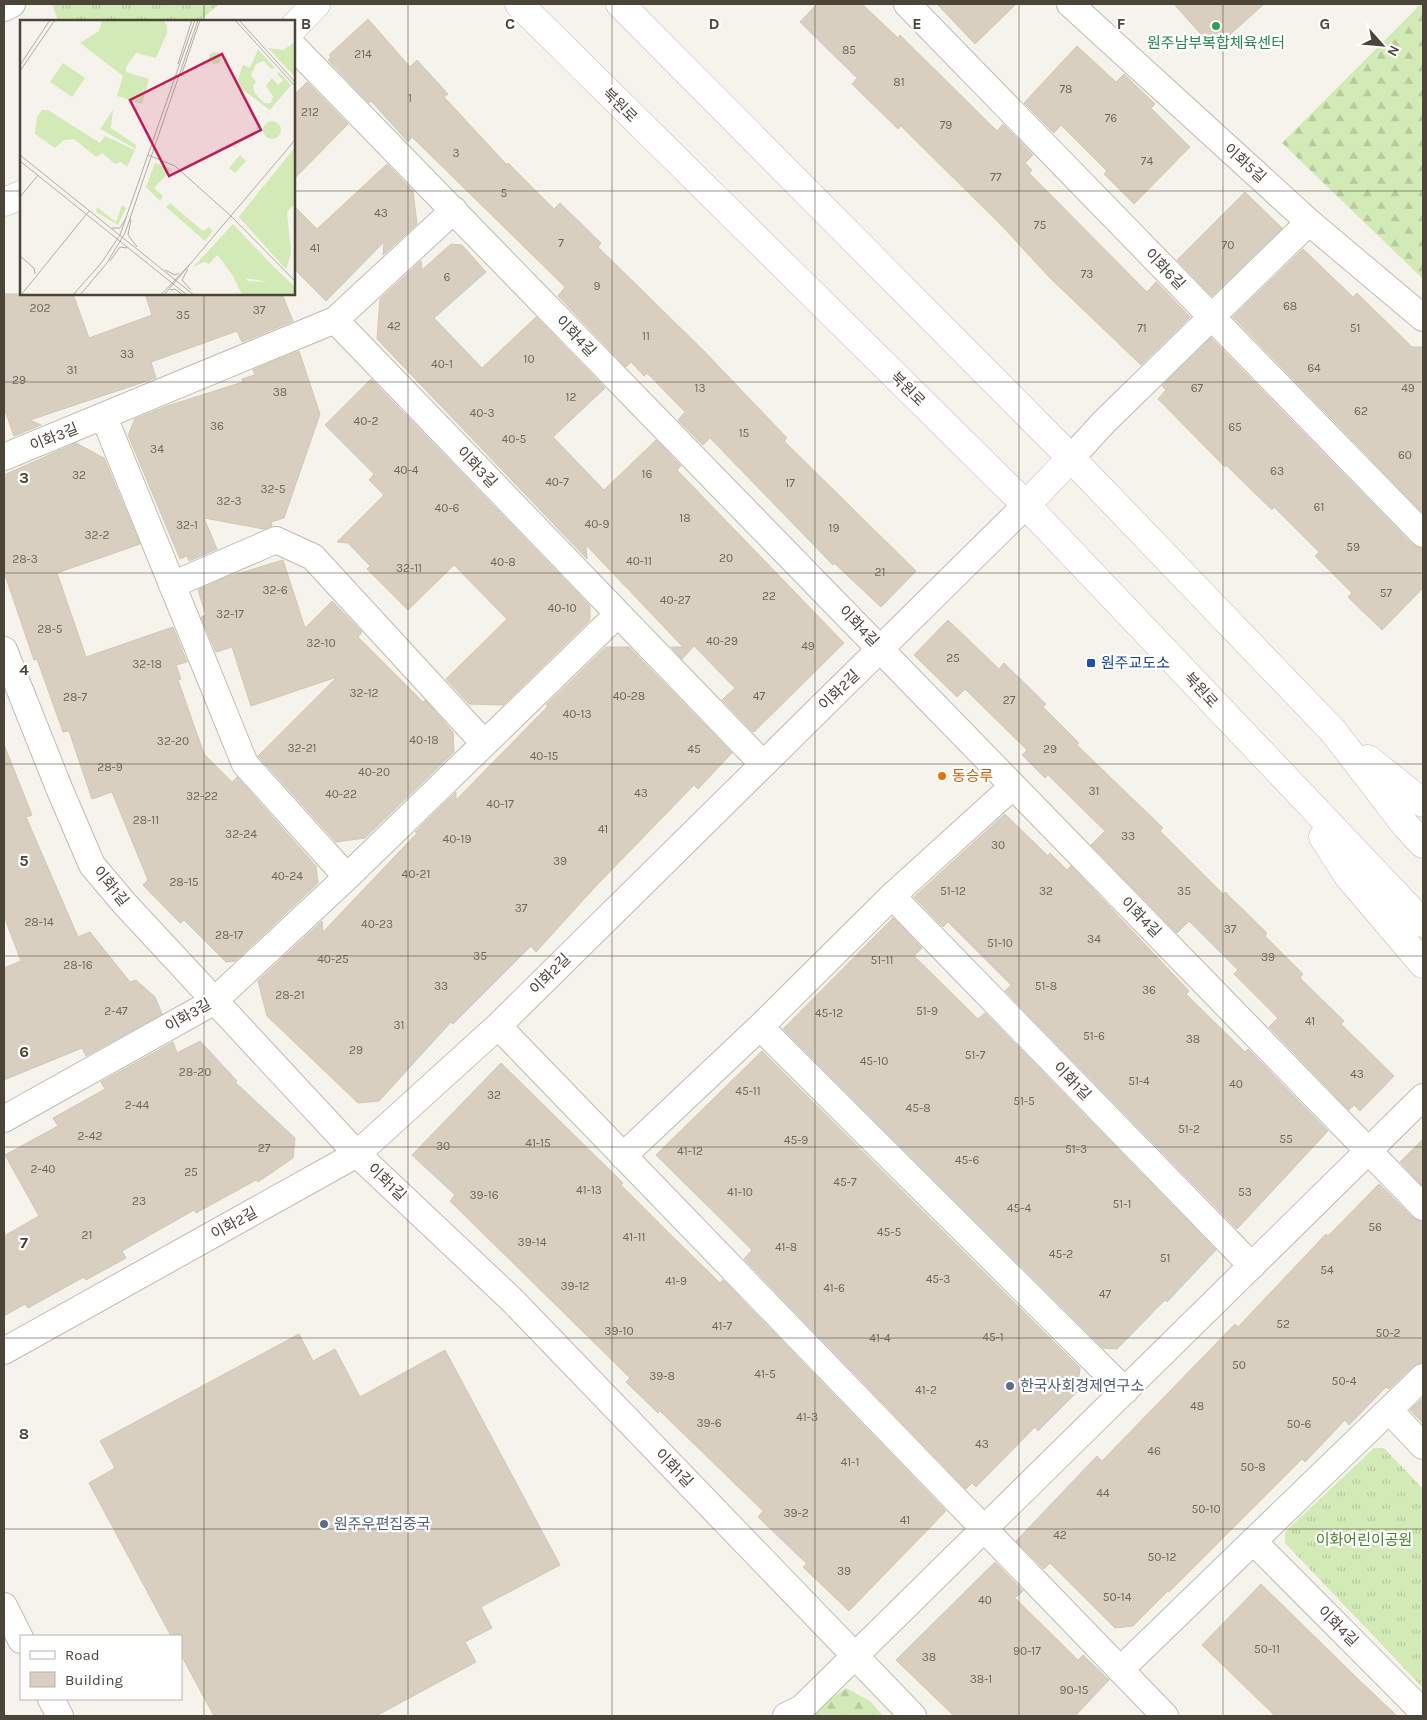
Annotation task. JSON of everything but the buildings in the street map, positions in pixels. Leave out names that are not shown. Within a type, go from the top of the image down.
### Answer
[{"type":"street","points":[[4,8],[12,4]]},
{"type":"street","points":[[295,26],[316,4]]},
{"type":"street","name":"북원로","points":[[519,4],[1026,505],[1423,923]]},
{"type":"street","name":"이화6길","points":[[907,4],[1423,534]]},
{"type":"street","name":"이화5길","points":[[1070,4],[1309,222],[1423,318]]},
{"type":"street","points":[[629,7],[1071,458],[1332,731],[1406,826],[1423,844]]},
{"type":"street","name":"이화4길","points":[[295,47],[881,648],[1012,787],[1370,1150],[1423,1207]]},
{"type":"street","points":[[4,202],[20,195]]},
{"type":"street","name":"이화3길","points":[[4,456],[104,417],[335,320],[454,210]]},
{"type":"street","points":[[1026,505],[1104,422],[1309,222]]},
{"type":"street","name":"이화3길","points":[[335,320],[763,764]]},
{"type":"street","points":[[104,417],[245,764],[347,877]]},
{"type":"street","name":"이화2길","points":[[4,1351],[357,1154],[498,1026],[1026,505]]},
{"type":"street","points":[[172,585],[276,540],[313,557],[484,743]]},
{"type":"street","name":"이화3길","points":[[4,1119],[213,1002],[347,877],[618,614]]},
{"type":"street","name":"이화1길","points":[[4,650],[58,788],[92,865],[213,1002],[357,1154],[512,1300],[856,1654],[913,1716]]},
{"type":"street","points":[[1332,731],[1423,804]]},
{"type":"street","name":"북원로","points":[[1288,783],[1349,877],[1423,964]]},
{"type":"street","points":[[624,1156],[760,1027],[892,896],[1012,787]]},
{"type":"street","name":"이화1길","points":[[892,896],[1252,1266]]},
{"type":"street","points":[[498,1026],[983,1530],[1165,1716]]},
{"type":"street","points":[[760,1027],[1125,1390]]},
{"type":"street","points":[[786,1716],[802,1708],[1423,1097]]},
{"type":"street","points":[[1120,1670],[1423,1377]]},
{"type":"street","points":[[1389,1410],[1423,1446]]},
{"type":"street","name":"이화4길","points":[[1254,1541],[1423,1712]]},
{"type":"street","points":[[4,1606],[20,1638]]},
{"type":"street","points":[[52,1700],[60,1716]]},
{"type":"green space","points":[[52,4],[219,4],[201,20],[58,20]]},
{"type":"green space","points":[[1423,4],[1423,279],[1282,143]]},
{"type":"green space","name":"이화어린이공원","points":[[1374,1448],[1384,1448],[1423,1489],[1423,1688],[1285,1543],[1285,1532]]},
{"type":"green space","points":[[846,1688],[870,1701],[883,1716],[807,1716]]},
{"type":"place","name":"원주남부복합체육센터","points":[[1216,26]]},
{"type":"place","name":"원주교도소","points":[[1091,663]]},
{"type":"place","name":"동승루","points":[[942,776]]},
{"type":"place","name":"한국사회경제연구소","points":[[1010,1386]]},
{"type":"place","name":"원주우편집중국","points":[[324,1524]]}]
